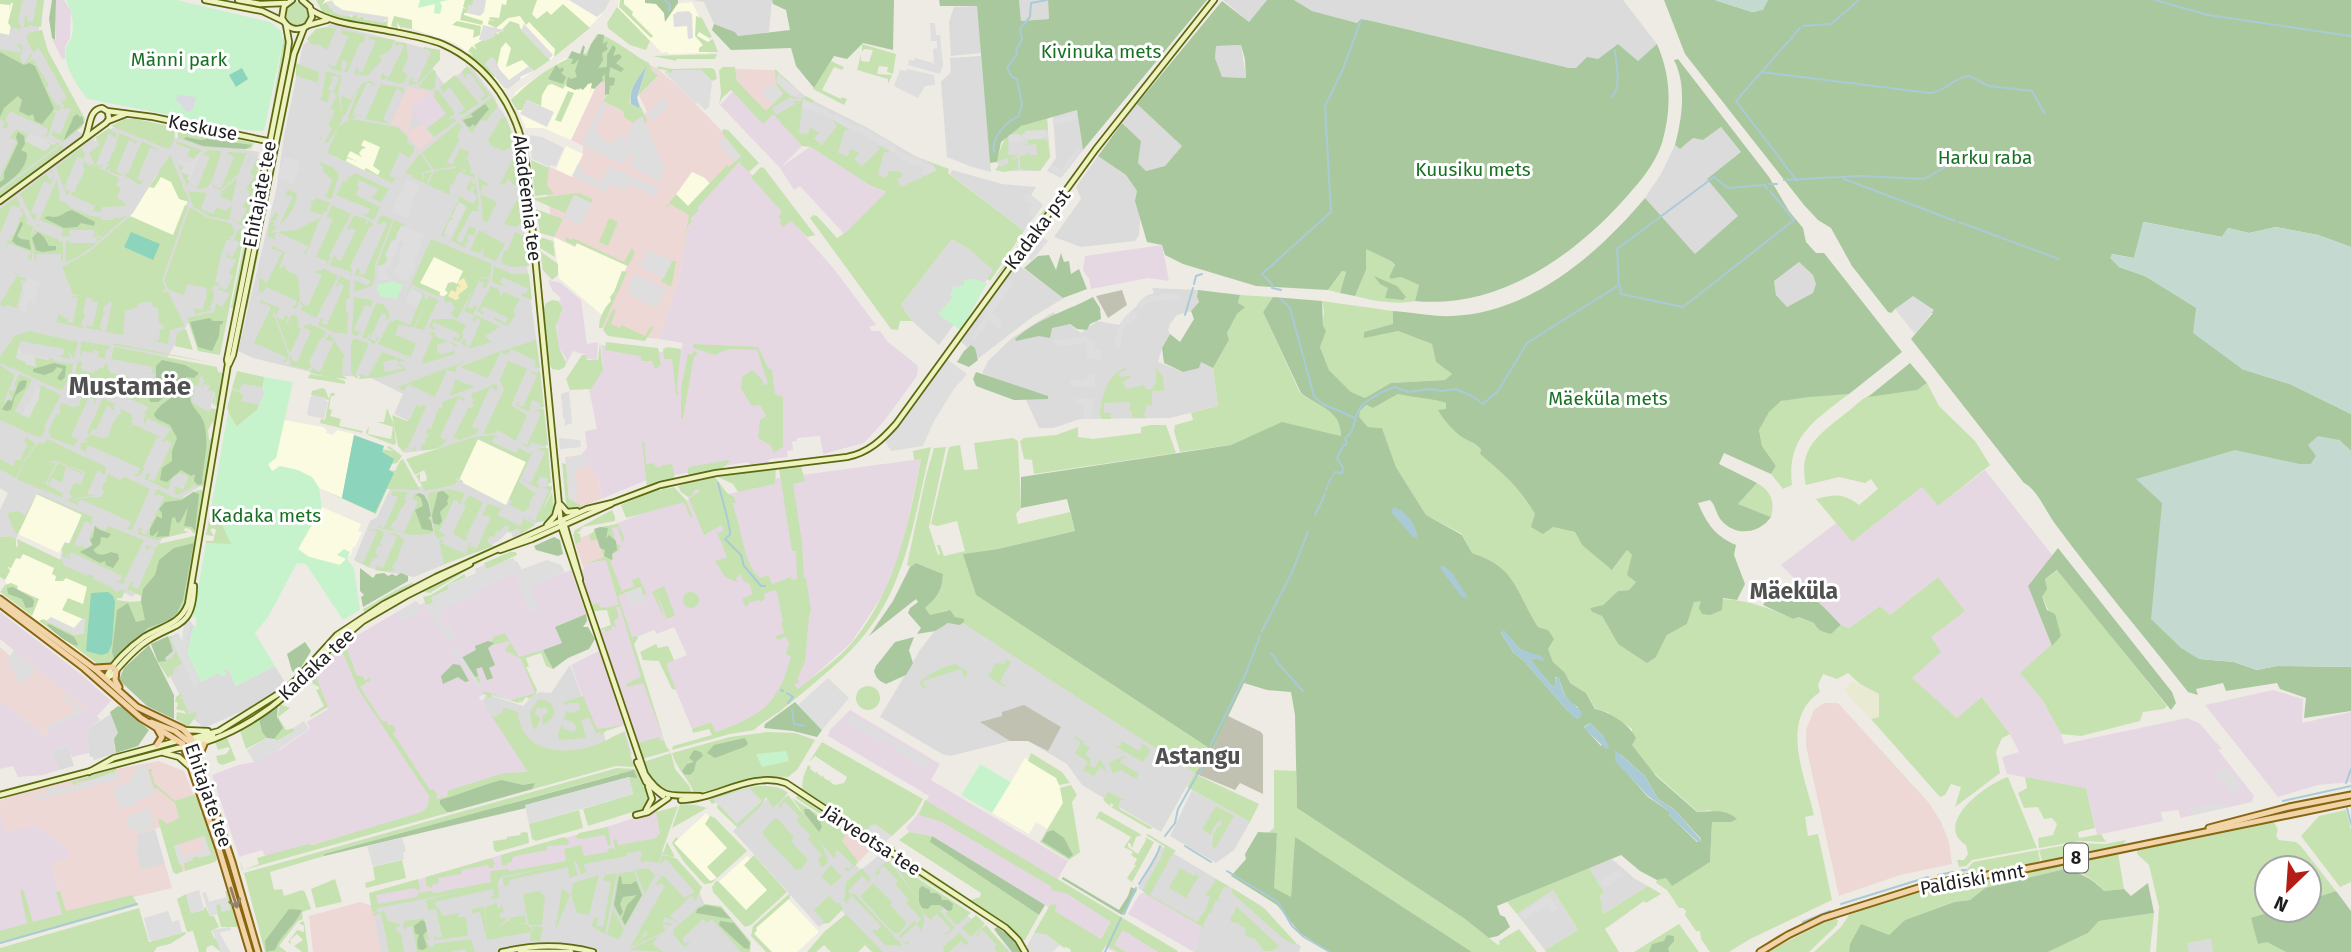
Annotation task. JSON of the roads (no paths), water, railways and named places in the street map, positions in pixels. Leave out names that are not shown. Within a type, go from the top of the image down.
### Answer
[{"type":"main road","points":[[205,0],[262,11],[296,30],[306,27]]},
{"type":"main road","points":[[238,0],[260,4],[290,1]]},
{"type":"main road","name":"Akadeemia tee","points":[[302,0],[328,20],[426,40],[462,54],[476,64],[491,81],[517,121],[526,162],[563,523],[636,751],[649,780],[662,793]]},
{"type":"main road","name":"Kadaka pst","points":[[858,455],[883,438],[896,424],[1096,149],[1214,0]]},
{"type":"main road","name":"Ehitajate tee","points":[[250,952],[193,770],[183,729],[144,711],[106,678],[147,641],[174,629],[186,618],[193,602],[227,360],[282,94],[289,42],[282,14],[290,1]]},
{"type":"main road","name":"Ehitajate tee","points":[[273,142],[273,125],[294,54],[312,17],[310,5]]},
{"type":"main road","name":"Akadeemia tee","points":[[306,27],[328,20]]},
{"type":"main road","points":[[0,201],[85,138],[105,123],[107,111],[102,108],[92,113],[85,138]]},
{"type":"main road","name":"Keskuse","points":[[107,111],[130,113],[273,142]]},
{"type":"main road","points":[[92,119],[97,125],[130,113]]},
{"type":"main road","points":[[257,138],[267,134],[273,125]]},
{"type":"main road","name":"Kadaka tee","points":[[563,523],[577,520],[660,485],[716,473],[858,455]]},
{"type":"main road","points":[[559,501],[565,510],[571,513],[587,509]]},
{"type":"main road","points":[[559,501],[555,516],[545,530],[559,535],[568,543]]},
{"type":"main road","name":"Kadaka tee","points":[[0,795],[159,753],[219,731],[283,691],[338,638],[383,607],[447,574],[563,523],[587,509],[612,503]]},
{"type":"main road","points":[[599,511],[600,504]]},
{"type":"main road","points":[[568,543],[570,532],[577,520]]},
{"type":"main road","points":[[0,598],[106,678]]},
{"type":"main road","points":[[0,604],[84,668],[106,678]]},
{"type":"main road","name":"Kadaka tee","points":[[89,772],[114,758],[158,745],[204,744],[237,729],[297,686],[338,638]]},
{"type":"main road","points":[[94,667],[114,669],[115,680],[122,693]]},
{"type":"main road","name":"Ehitajate tee","points":[[84,668],[145,721],[186,744],[199,759],[258,952]]},
{"type":"main road","points":[[105,687],[106,678]]},
{"type":"main road","points":[[281,698],[283,691]]},
{"type":"main road","points":[[273,697],[273,703]]},
{"type":"main road","points":[[145,721],[169,728],[186,744]]},
{"type":"main road","points":[[156,727],[162,737],[158,745]]},
{"type":"main road","points":[[183,729],[196,732],[219,731]]},
{"type":"main road","points":[[199,759],[204,744]]},
{"type":"main road","name":"Akadeemia tee","points":[[636,751],[639,770],[652,797],[646,810]]},
{"type":"main road","points":[[159,753],[179,757],[193,770]]},
{"type":"main road","name":"Järveotsa tee","points":[[668,798],[688,800],[764,780],[780,781],[792,786],[1006,928],[1025,952]]},
{"type":"main road","points":[[636,815],[648,812],[668,798],[646,782]]},
{"type":"main road","name":"Järveotsa tee","points":[[662,793],[678,797],[700,796]]},
{"type":"main road","name":"Paldiski mnt","points":[[2192,833],[2282,808],[2351,795]]},
{"type":"main road","name":"Paldiski mnt","points":[[1760,952],[1823,918],[1927,885],[2020,870],[2351,802]]},
{"type":"main road","points":[[502,952],[528,947],[555,947],[593,952]]},
{"type":"main road","points":[[520,952],[571,952]]},
{"type":"water","points":[[647,65],[637,98],[638,108],[631,104],[631,93]]},
{"type":"water","points":[[1394,507],[1410,520],[1417,538],[1413,537],[1391,512]]},
{"type":"water","points":[[1443,565],[1453,574],[1468,598],[1462,597],[1440,568]]},
{"type":"water","points":[[1504,630],[1520,649],[1543,657],[1544,662],[1531,659],[1551,685],[1556,687],[1555,678],[1559,677],[1565,695],[1582,712],[1580,718],[1574,718],[1513,652],[1501,633]]},
{"type":"water","points":[[1590,723],[1604,737],[1609,747],[1606,749],[1584,728]]},
{"type":"water","points":[[1615,750],[1645,776],[1658,799],[1674,809],[1700,842],[1669,815],[1669,811],[1648,796],[1615,761]]},
{"type":"waterway","points":[[665,0],[670,5],[669,11]]},
{"type":"waterway","points":[[994,152],[997,136],[1004,126],[1018,117],[1022,105],[1017,79],[1012,77],[1007,68],[1017,54],[1022,39],[1020,29],[1030,17],[1031,3],[1047,0]]},
{"type":"waterway","points":[[1803,26],[1831,24],[1859,0]]},
{"type":"waterway","points":[[2155,0],[2208,15],[2351,36]]},
{"type":"waterway","points":[[1281,290],[1272,288],[1272,284],[1262,274],[1331,212],[1325,106],[1343,69],[1360,23]]},
{"type":"waterway","points":[[1797,181],[1736,101],[1800,28]]},
{"type":"waterway","points":[[1612,97],[1618,80],[1615,50]]},
{"type":"waterway","points":[[1762,72],[1930,93],[1969,76],[1989,86],[2032,91],[2045,114]]},
{"type":"waterway","points":[[1784,180],[1860,176],[1924,179],[1947,166]]},
{"type":"waterway","points":[[1333,475],[1335,472],[1342,473],[1343,468],[1337,458],[1347,444],[1345,438],[1352,430],[1359,409],[1373,397],[1395,387],[1408,392],[1456,389],[1483,404],[1498,391],[1527,343],[1619,285],[1617,249],[1714,177],[1728,188],[1765,185],[1767,189]]},
{"type":"waterway","points":[[1844,179],[1955,221]]},
{"type":"waterway","points":[[1769,184],[1777,184]]},
{"type":"waterway","points":[[1620,286],[1621,294],[1683,307],[1794,220],[1770,191]]},
{"type":"waterway","points":[[1959,222],[2059,259]]},
{"type":"waterway","points":[[1194,284],[1196,276],[1202,274]]},
{"type":"waterway","points":[[1185,315],[1193,288]]},
{"type":"waterway","points":[[1281,299],[1290,308],[1314,396],[1321,403],[1355,418]]},
{"type":"waterway","points":[[1328,484],[1331,478]]},
{"type":"waterway","points":[[718,483],[730,531],[730,535],[725,539],[741,555],[744,566],[761,586],[765,586]]},
{"type":"waterway","points":[[1315,515],[1325,494]]},
{"type":"waterway","points":[[1262,631],[1292,572],[1308,532]]},
{"type":"waterway","points":[[1165,836],[1175,823],[1178,809],[1201,772],[1204,759],[1246,673],[1260,636]]},
{"type":"waterway","points":[[1271,653],[1277,660]]},
{"type":"waterway","points":[[1276,661],[1303,691]]},
{"type":"waterway","points":[[787,693],[793,697],[788,703]]},
{"type":"waterway","points":[[792,709],[794,724],[804,726]]},
{"type":"waterway","points":[[2346,783],[2351,769]]},
{"type":"waterway","points":[[2283,801],[2351,786]]},
{"type":"waterway","points":[[2347,808],[2351,824]]},
{"type":"waterway","points":[[1139,884],[1160,846]]},
{"type":"waterway","points":[[1185,846],[1211,862]]},
{"type":"waterway","points":[[1227,871],[1278,902],[1292,926],[1304,937],[1330,952]]},
{"type":"waterway","points":[[1938,875],[1953,872]]},
{"type":"waterway","points":[[1841,904],[1928,877]]},
{"type":"waterway","points":[[1124,914],[1136,888]]},
{"type":"waterway","points":[[0,943],[137,904]]},
{"type":"waterway","points":[[1803,922],[1830,911]]},
{"type":"waterway","points":[[1105,952],[1121,918]]},
{"type":"district","name":"Mustamäe","points":[[130,386]]},
{"type":"district","name":"Mäeküla","points":[[1794,591]]},
{"type":"district","name":"Astangu","points":[[1198,756]]},
{"type":"park label","name":"Kivinuka mets","points":[[1101,51]]},
{"type":"park label","name":"Männi park","points":[[179,59]]},
{"type":"park label","name":"Harku raba","points":[[1985,157]]},
{"type":"park label","name":"Kuusiku mets","points":[[1473,169]]},
{"type":"park label","name":"Mäeküla mets","points":[[1608,398]]},
{"type":"park label","name":"Kadaka mets","points":[[266,515]]}]
